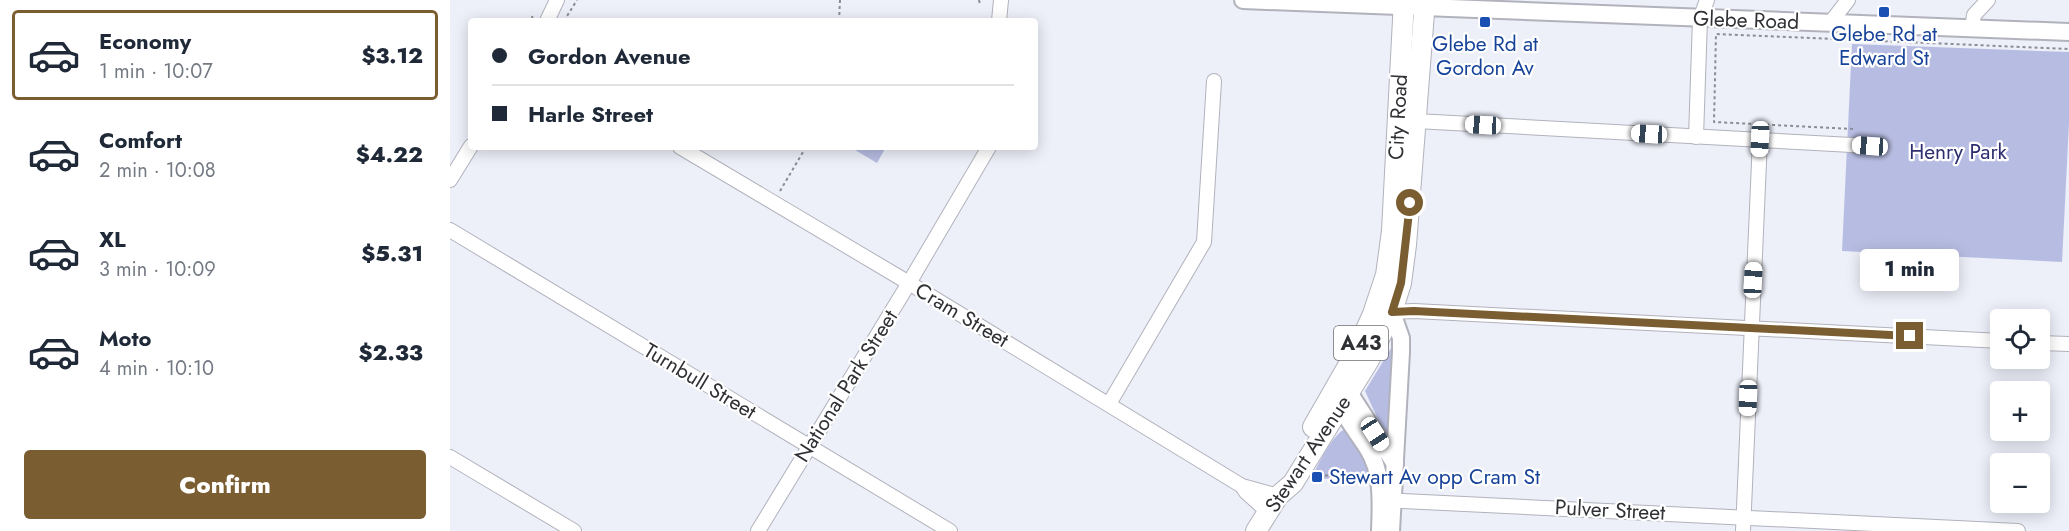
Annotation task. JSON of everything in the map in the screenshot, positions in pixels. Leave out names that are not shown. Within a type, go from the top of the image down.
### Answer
[{"type":"highway","name":"City Road","points":[[1341,399],[1356,352],[1373,314],[1386,275],[1390,254],[1403,3]]},
{"type":"highway","name":"A43","points":[[1392,312],[1401,283],[1406,245],[1425,4]]},
{"type":"highway","name":"Stewart Avenue","points":[[1256,531],[1273,504],[1293,483],[1341,399],[1370,360],[1392,312]]},
{"type":"main road","name":"Glebe Road","points":[[1243,0],[1403,3],[1700,19],[1831,22],[2069,33]]},
{"type":"main road","points":[[1380,531],[1395,464],[1401,338],[1392,312]]},
{"type":"main road","points":[[1341,399],[1395,464]]},
{"type":"main road","points":[[1341,399],[1371,456],[1387,500],[1391,531]]},
{"type":"street","points":[[548,18],[557,0]]},
{"type":"street","points":[[999,18],[1001,0]]},
{"type":"street","points":[[1696,137],[1700,19],[1707,0]]},
{"type":"street","points":[[1831,22],[1848,0]]},
{"type":"street","points":[[1972,28],[1974,15],[1988,0]]},
{"type":"street","points":[[1109,404],[1204,242],[1214,81]]},
{"type":"street","points":[[1416,121],[1870,146]]},
{"type":"street","points":[[1743,531],[1760,139]]},
{"type":"street","points":[[450,180],[469,150]]},
{"type":"street","name":"Cram Street","points":[[685,150],[1273,504]]},
{"type":"street","name":"National Park Street","points":[[758,531],[987,150]]},
{"type":"street","name":"Turnbull Street","points":[[450,230],[950,531]]},
{"type":"street","points":[[1392,312],[1414,311],[1990,340]]},
{"type":"street","points":[[2050,344],[2069,345]]},
{"type":"street","points":[[450,456],[574,531]]},
{"type":"street","name":"Pulver Street","points":[[1387,500],[2018,531]]},
{"type":"path","points":[[566,18],[577,0]]},
{"type":"path","points":[[839,18],[840,0]]},
{"type":"path","points":[[979,0],[980,5]]},
{"type":"path","points":[[1853,129],[1712,121],[1716,34],[2069,49]]},
{"type":"path","points":[[780,191],[804,150]]},
{"type":"path","points":[[1319,475],[1366,478]]},
{"type":"green space","name":"Henry Park","points":[[1852,44],[2069,52],[2069,123],[2062,262],[1842,251]]},
{"type":"green space","points":[[855,150],[884,150],[877,163]]},
{"type":"green space","points":[[1396,340],[1391,439],[1387,439],[1365,391]]},
{"type":"green space","points":[[1345,429],[1363,449],[1372,481],[1311,478],[1330,444]]},
{"type":"place","name":"Glebe Rd at Edward St","points":[[1884,12]]},
{"type":"place","name":"Glebe Rd at Gordon Av","points":[[1485,22]]},
{"type":"place","name":"Stewart Av opp Cram St","points":[[1317,477]]},
{"type":"route","points":[[1410,203],[1401,283],[1392,312],[1414,311],[1910,336]]}]
